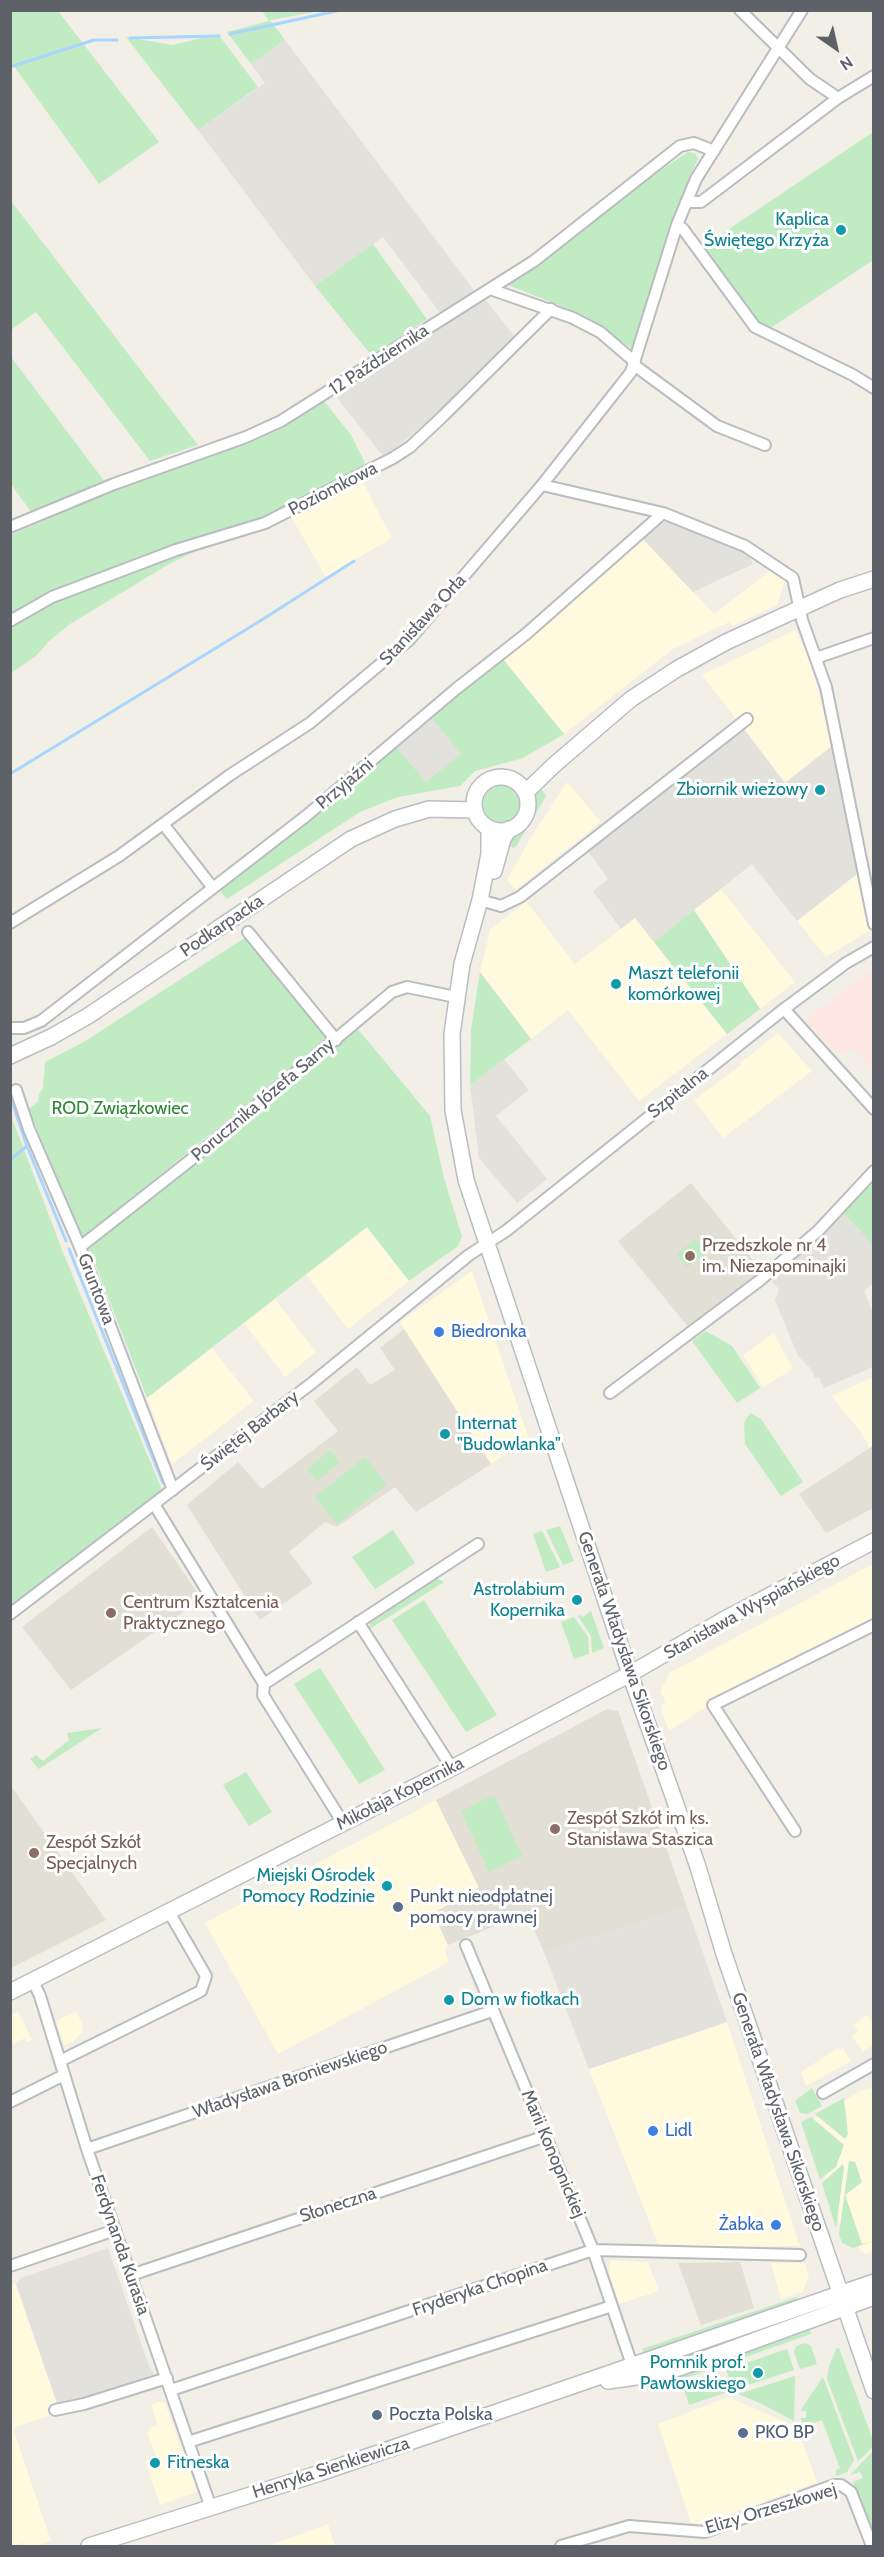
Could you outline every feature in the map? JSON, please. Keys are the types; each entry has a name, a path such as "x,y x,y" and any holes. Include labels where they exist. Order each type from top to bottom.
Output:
{"street":[{"path":"740,10 810,79 838,98"},
{"name":"Stanisława Orła","path":"10,923 119,856 230,775 310,723 411,638 542,485 635,363 686,202 714,150 802,10"},
{"path":"686,202 700,202 838,98 873,76"},
{"name":"12 Października","path":"10,527 114,484 269,427 328,393 534,261 680,146 694,143 714,150"},
{"path":"677,225 683,229 755,327 853,375 873,388"},
{"path":"490,289 551,309 600,332 635,363 717,426 765,445"},
{"name":"Poziomkowa","path":"10,621 52,597 176,550 265,523 393,458 410,447 441,418 551,309"},
{"path":"542,485 663,513 745,546 793,578 799,609 826,687 873,924"},
{"name":"Przyjaźni","path":"10,1028 24,1028 41,1021 306,816 456,689 526,634 663,513"},
{"path":"522,787 554,765 631,699 668,674 726,642 840,590 873,571"},
{"path":"840,590 873,579"},
{"path":"816,658 873,638"},
{"path":"480,900 501,906 520,897 747,719"},
{"path":"501,776 522,787 528,810 524,819 509,830 489,828 478,817 475,804 478,790 492,778 501,776"},
{"name":"Podkarpacka","path":"10,1056 51,1037 88,1016 351,839 395,819 440,808 455,801 475,804"},
{"path":"164,825 213,888"},
{"name":"Generała Władysława Sikorskiego","path":"489,828 489,854 456,997 451,1057 453,1110 466,1180 630,1674 698,1867 721,1943 873,2391"},
{"name":"Generała Władysława Sikorskiego","path":"480,900 488,886 503,839 509,830"},
{"path":"248,932 336,1040"},
{"name":"Szpitalna","path":"486,1244 506,1232 784,1010 846,963 873,947"},
{"name":"Porucznika Józefa Sarny","path":"80,1247 197,1155 400,988 406,987 456,997"},
{"path":"784,1010 873,1109"},
{"name":"Gruntowa","path":"16,1090 28,1129 80,1247 173,1490"},
{"path":"610,1393 759,1281 818,1231 873,1171"},
{"name":"Świętej Barbary","path":"10,1614 173,1490 486,1244"},
{"path":"154,1504 264,1684 263,1695 343,1823"},
{"name":"Stanisława Wyspiańskiego","path":"630,1674 723,1620 873,1541"},
{"path":"264,1684 478,1544"},
{"path":"358,1622 452,1768"},
{"path":"795,1831 713,1705 873,1624"},
{"name":"Mikołaja Kopernika","path":"10,1992 452,1768 630,1674"},
{"path":"60,2061 201,1991 206,1976 169,1912"},
{"name":"Marii Konopnickiej","path":"466,1945 593,2250 632,2365"},
{"name":"Ferdynanda Kurasia","path":"33,1980 87,2149 211,2508"},
{"name":"Władysława Broniewskiego","path":"87,2149 492,2011"},
{"path":"823,2093 873,2064"},
{"path":"10,2102 64,2075"},
{"name":"Słoneczna","path":"131,2275 546,2136"},
{"path":"10,2266 115,2230"},
{"name":"Fryderyka Chopina","path":"171,2390 593,2250 800,2255"},
{"name":"Henryka Sienkiewicza","path":"89,2547 573,2387 873,2282"},
{"name":"Henryka Sienkiewicza","path":"573,2387 657,2374 681,2367 873,2297"},
{"path":"188,2442 612,2306"},
{"path":"55,2410 84,2404 167,2378"},
{"name":"Elizy Orzeszkowej","path":"561,2547 630,2526 705,2532 834,2485 841,2485 851,2493 872,2547"}],"shaded area":[{"path":"285,40 476,293 441,314 383,237 315,286 198,130 265,83 251,64"},
{"path":"484,298 519,342 459,396 389,453 382,455 334,394"},
{"path":"361,479 392,538 326,577 290,515"},
{"path":"667,522 740,549 749,554 753,564 693,592 642,538 661,523"},
{"path":"642,538 714,614 771,570 783,576 785,581 777,605 732,626 729,622 673,649 564,734 502,658"},
{"path":"795,630 810,660 832,746 785,783 702,675"},
{"path":"431,717 462,754 426,783 395,746"},
{"path":"744,729 785,783 832,746 857,874 797,921 752,864 654,942 635,918 621,929 593,891 608,879 588,851"},
{"path":"567,782 601,822 516,890 507,880 531,837"},
{"path":"857,874 869,931 826,957 797,921"},
{"path":"721,889 795,982 760,1009 694,910"},
{"path":"526,901 575,964 635,918 727,1034 639,1101 568,1010 531,1039 480,972 490,930"},
{"path":"873,969 873,1070 853,1048 844,1055 838,1048 834,1051 806,1020"},
{"path":"778,1033 812,1071 723,1138 694,1100 741,1065 740,1063"},
{"path":"504,1059 529,1090 496,1116 547,1179 517,1203 479,1158 470,1085"},
{"name":"Przedszkole nr 4 im. Niezapominajki","path":"691,1183 762,1271 689,1328 618,1241"},
{"path":"843,1213 873,1245 873,1284 864,1291 873,1313 873,1367 824,1388 819,1377 815,1378 811,1369 798,1356 775,1300 779,1289 772,1282"},
{"path":"367,1227 409,1281 348,1329 306,1275"},
{"path":"472,1271 529,1439 491,1464 400,1322"},
{"path":"275,1299 316,1352 285,1377 244,1323"},
{"path":"404,1329 491,1464 416,1512 395,1487 337,1527 325,1522 289,1552 313,1583 260,1620 187,1505 238,1462 262,1489 338,1431 314,1401 357,1367 370,1385 395,1370 380,1348"},
{"path":"774,1333 793,1369 763,1387 743,1355"},
{"path":"212,1348 254,1401 172,1464 147,1398"},
{"path":"873,1377 873,1445 870,1448 860,1431 831,1396"},
{"path":"873,1446 873,1508 826,1533 799,1494"},
{"name":"Centrum Kształcenia Praktycznego","path":"152,1527 202,1599 71,1690 22,1627"},
{"path":"873,1564 873,1622 714,1702 669,1731 660,1706 666,1702 660,1692 669,1673"},
{"name":"Zespół Szkół im ks. Stanisława Staszica","path":"607,1709 618,1711 687,1907 544,1952 527,1913 448,1945 433,1913 479,1888 436,1800"},
{"name":"Zespół Szkół Specjalnych","path":"11,1786 106,1920 10,1968"},
{"path":"436,1800 479,1888 433,1913 448,1945 445,1951 449,1962 278,2054 205,1923"},
{"path":"687,1907 727,2022 589,2069 544,1952"},
{"path":"18,2011 32,2040 27,2042 25,2038 11,2045 11,2015"},
{"path":"76,2011 83,2025 82,2032 73,2042 64,2045 56,2021"},
{"path":"867,2015 873,2024 873,2045 863,2052 852,2036 858,2031 854,2024"},
{"path":"727,2022 800,2246 659,2247 589,2069"},
{"path":"838,2048 839,2050 843,2048 851,2061 806,2086 801,2072"},
{"path":"873,2088 873,2251 866,2254 860,2250 854,2237 842,2232 808,2123 862,2090"},
{"path":"108,2248 149,2366 154,2374 58,2406 16,2284 21,2278"},
{"path":"610,2260 648,2262 659,2291 619,2304 609,2272"},
{"path":"740,2262 754,2308 701,2325 678,2263"},
{"path":"771,2263 805,2263 809,2277 802,2292 781,2299"},
{"path":"16,2284 60,2412 13,2428 51,2541 35,2546 26,2546 23,2543 11,2546 10,2285"},
{"path":"728,2397 797,2427 817,2482 704,2524 691,2523 658,2424"},
{"path":"162,2401 165,2403 197,2492 160,2505 145,2461 156,2457 147,2432 150,2431 149,2428 158,2425 151,2405"},
{"path":"328,2524 335,2546 267,2546"}],"green space":[{"path":"10,11 58,11 159,142 99,184 11,62"},
{"path":"262,11 320,11 270,20 285,40 251,64 227,32 269,21"},
{"path":"218,34 258,87 198,130 126,37 173,45"},
{"path":"873,132 873,260 772,327 760,323 704,246"},
{"path":"688,152 695,153 698,159 687,182 689,184 634,350 586,316 508,285 659,168 661,170"},
{"path":"11,201 198,445 150,461 36,312 11,330"},
{"path":"373,244 427,319 372,356 315,286"},
{"path":"11,357 105,482 31,512 11,484"},
{"path":"324,401 351,435 367,467 258,529 196,551 169,564 70,624 48,642 36,656 11,673 11,535 98,497 254,441 277,431"},
{"path":"502,658 564,734 523,758 475,771 460,786 398,797 360,812 227,899 219,890 395,746 426,782 461,754 431,717"},
{"path":"502,785 515,791 521,804 515,817 502,823 489,817 483,804 489,791"},
{"path":"540,787 546,796 517,845 514,848 505,845 514,833 527,824 531,817 535,794"},
{"path":"694,910 760,1009 727,1034 654,942"},
{"name":"ROD Związkowiec","path":"246,937 329,1037 83,1238 75,1224 29,1109 38,1102 43,1088 45,1062 82,1043"},
{"path":"480,972 531,1039 470,1085 471,1030"},
{"path":"357,1028 430,1116 444,1178 462,1237 458,1246 409,1281 367,1227 147,1398 89,1248 268,1104"},
{"name":"ROD Związkowiec","path":"10,1113 64,1255 162,1490 11,1607"},
{"path":"873,1180 873,1245 843,1213"},
{"path":"696,1239 707,1252 687,1267 677,1254"},
{"path":"706,1331 732,1346 760,1388 737,1403 692,1341"},
{"path":"750,1413 761,1419 803,1482 781,1496 745,1444 744,1423"},
{"path":"330,1450 340,1462 317,1481 307,1469"},
{"path":"365,1457 387,1484 337,1524 315,1497"},
{"path":"560,1526 574,1561 563,1565 546,1530"},
{"path":"393,1530 415,1563 375,1589 352,1557"},
{"path":"542,1531 560,1567 546,1572 533,1534"},
{"path":"438,1579 444,1582 368,1630 372,1618 431,1580"},
{"path":"424,1600 497,1715 466,1732 392,1620"},
{"path":"591,1611 604,1648 592,1653 591,1636 578,1616 583,1617"},
{"path":"574,1617 588,1637 589,1654 574,1659 561,1622"},
{"path":"320,1668 385,1770 359,1784 294,1684"},
{"path":"102,1728 39,1769 30,1759 36,1755 43,1761 69,1740 67,1733"},
{"path":"246,1772 272,1812 249,1826 223,1785"},
{"path":"494,1795 522,1856 489,1872 461,1811"},
{"path":"812,2088 822,2106 807,2114 800,2113 795,2101"},
{"path":"844,2098 848,2134 845,2139 815,2114"},
{"path":"811,2117 844,2145 836,2167 820,2179 801,2122"},
{"path":"849,2161 855,2162 862,2182 845,2195 862,2244 873,2241 853,2248 842,2243 839,2234"},
{"path":"843,2164 844,2168 836,2228 822,2183"},
{"path":"797,2297 798,2300 644,2354 642,2349"},
{"path":"810,2330 811,2334 666,2385 638,2381 672,2378"},
{"path":"805,2343 811,2346 817,2364 800,2369 794,2352 796,2346"},
{"path":"839,2348 873,2440 873,2447 858,2461 827,2379 829,2366 836,2349"},
{"path":"787,2349 794,2370 733,2390 726,2370"},
{"path":"719,2373 725,2393 689,2405 683,2386"},
{"path":"795,2376 794,2421 738,2394"},
{"path":"823,2377 854,2460 847,2472 836,2476 836,2470 840,2468 822,2420 802,2427 801,2418 806,2418 806,2411 801,2411 802,2408"},
{"path":"873,2451 873,2539 853,2482 863,2478 860,2472 850,2475"}],"waterway":[{"path":"230,34 341,10"},
{"path":"130,38 219,36"},
{"path":"10,67 94,40 117,40"},
{"path":"10,774 354,561"},
{"path":"10,1096 27,1146 66,1241"},
{"path":"10,1160 27,1146"},
{"path":"69,1249 163,1483"}],"place":[{"name":"Kaplica Świętego Krzyża","path":"841,230"},
{"name":"Zbiornik wieżowy","path":"820,790"},
{"name":"Maszt telefonii komórkowej","path":"616,984"},
{"name":"Przedszkole nr 4 im. Niezapominajki","path":"690,1256"},
{"name":"Biedronka","path":"439,1332"},
{"name":"Internat \"Budowlanka\"","path":"445,1434"},
{"name":"Astrolabium Kopernika","path":"577,1600"},
{"name":"Centrum Kształcenia Praktycznego","path":"111,1613"},
{"name":"Zespół Szkół im ks. Stanisława Staszica","path":"555,1829"},
{"name":"Zespół Szkół Specjalnych","path":"34,1853"},
{"name":"Miejski Ośrodek Pomocy Rodzinie","path":"387,1886"},
{"name":"Punkt nieodpłatnej pomocy prawnej","path":"398,1907"},
{"name":"Dom w fiołkach","path":"449,2000"},
{"name":"Lidl","path":"653,2131"},
{"name":"Żabka","path":"776,2225"},
{"name":"Pomnik prof. Pawłowskiego","path":"758,2373"},
{"name":"Poczta Polska","path":"377,2415"},
{"name":"PKO BP","path":"743,2433"},
{"name":"Fitneska","path":"155,2463"}]}
